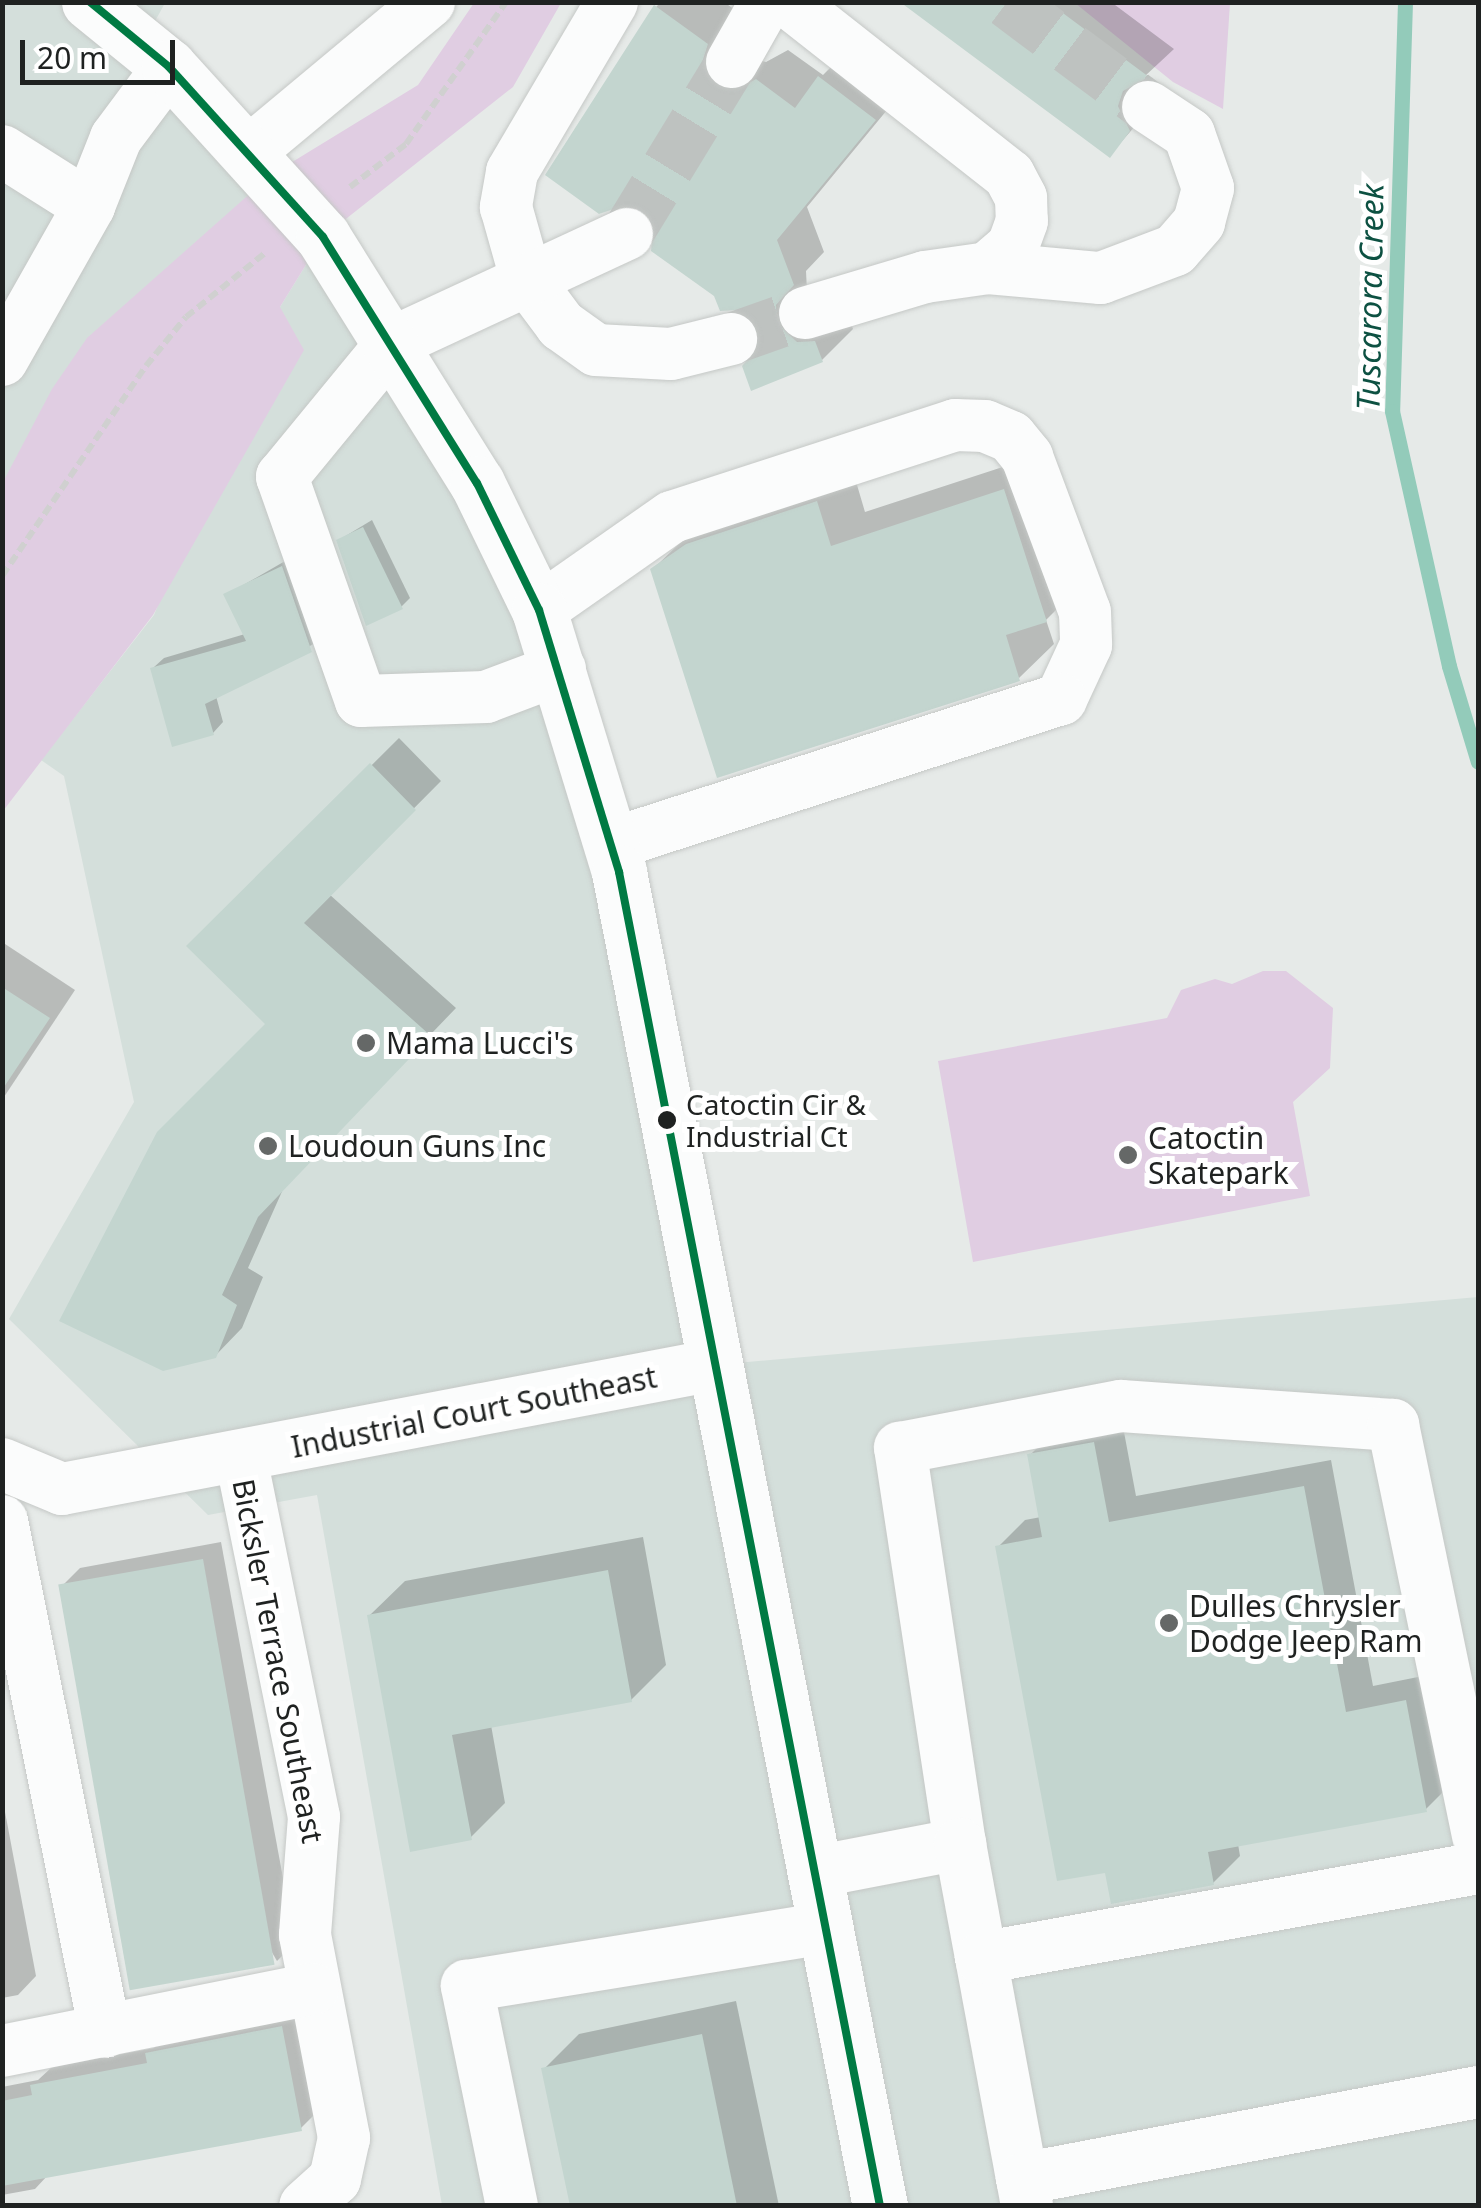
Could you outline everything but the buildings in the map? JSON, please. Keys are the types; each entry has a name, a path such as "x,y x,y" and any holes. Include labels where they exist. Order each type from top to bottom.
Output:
{"main road":[{"path":"89,2 169,68 309,218 392,343 476,483 540,610 612,844 880,2206"}],"street":[{"path":"612,2 512,172 506,207 526,278 562,325 596,350 671,354 730,338"},
{"path":"732,62 766,2"},
{"path":"789,2 1009,176 1022,198 1022,221 1013,246 988,268"},
{"path":"250,151 426,4"},
{"path":"2,360 89,206 116,138 169,68"},
{"path":"805,313 925,276 988,268 1101,278 1175,250 1199,222 1208,188 1189,134 1148,106"},
{"path":"2,151 89,206"},
{"path":"560,669 486,698 361,701 282,477 392,343 627,234"},
{"path":"540,610 672,517 955,425 985,426 1011,437 1027,457 1085,612 1086,645 1060,699 612,844"},
{"name":"Industrial Court Southeast","path":"2,1464 62,1488 240,1458 714,1365"},
{"path":"1478,1836 1392,1425 1121,1406 900,1448 960,1844 1024,2192 1478,2092"},
{"name":"Bicksler Terrace Southeast","path":"240,1458 316,1834 305,1935 344,2138 335,2178 305,2206"},
{"path":"2,1521 105,2032"},
{"path":"814,1872 960,1844"},
{"path":"981,1958 1478,1868"},
{"path":"512,2206 466,1986 825,1928"},
{"path":"2,2051 314,1989"}],"path":[{"path":"2,576 186,317 406,144 506,2"}],"shaded area":[{"path":"3,3 165,3 142,45 271,175 3,483"},
{"path":"474,3 561,3 513,87 323,237 280,307 304,350 153,615 3,811 3,482 52,389 87,338 271,175 418,85"},
{"path":"1075,3 1230,3 1223,109 1173,82"},
{"path":"323,237 539,610 714,1365 1478,1297 1478,2205 442,2205 317,1495 208,1515 9,1319 134,1102 64,776 41,760 154,615 280,307"},
{"name":"Catoctin Skatepark","path":"1263,971 1286,971 1333,1008 1330,1068 1293,1102 1310,1196 973,1262 938,1061 1167,1018 1181,990 1215,979 1232,984"}],"waterway":[{"name":"Tuscarora Creek","path":"1405,2 1392,411 1449,666 1478,762"}],"tunnel":[{"path":"1007,2 1148,107"},
{"path":"627,234 732,62"},
{"path":"731,339 805,313"}],"transit line":[{"path":"90,2 169,67 323,237 477,483 539,610 619,872 880,2206"}],"place":[{"name":"Mama Lucci's","path":"366,1043"},
{"name":"Catoctin Cir & Industrial Ct","path":"667,1120"},
{"name":"Loudoun Guns Inc","path":"268,1146"},
{"name":"Catoctin Skatepark","path":"1128,1155"},
{"name":"Dulles Chrysler Dodge Jeep Ram","path":"1169,1623"}]}
